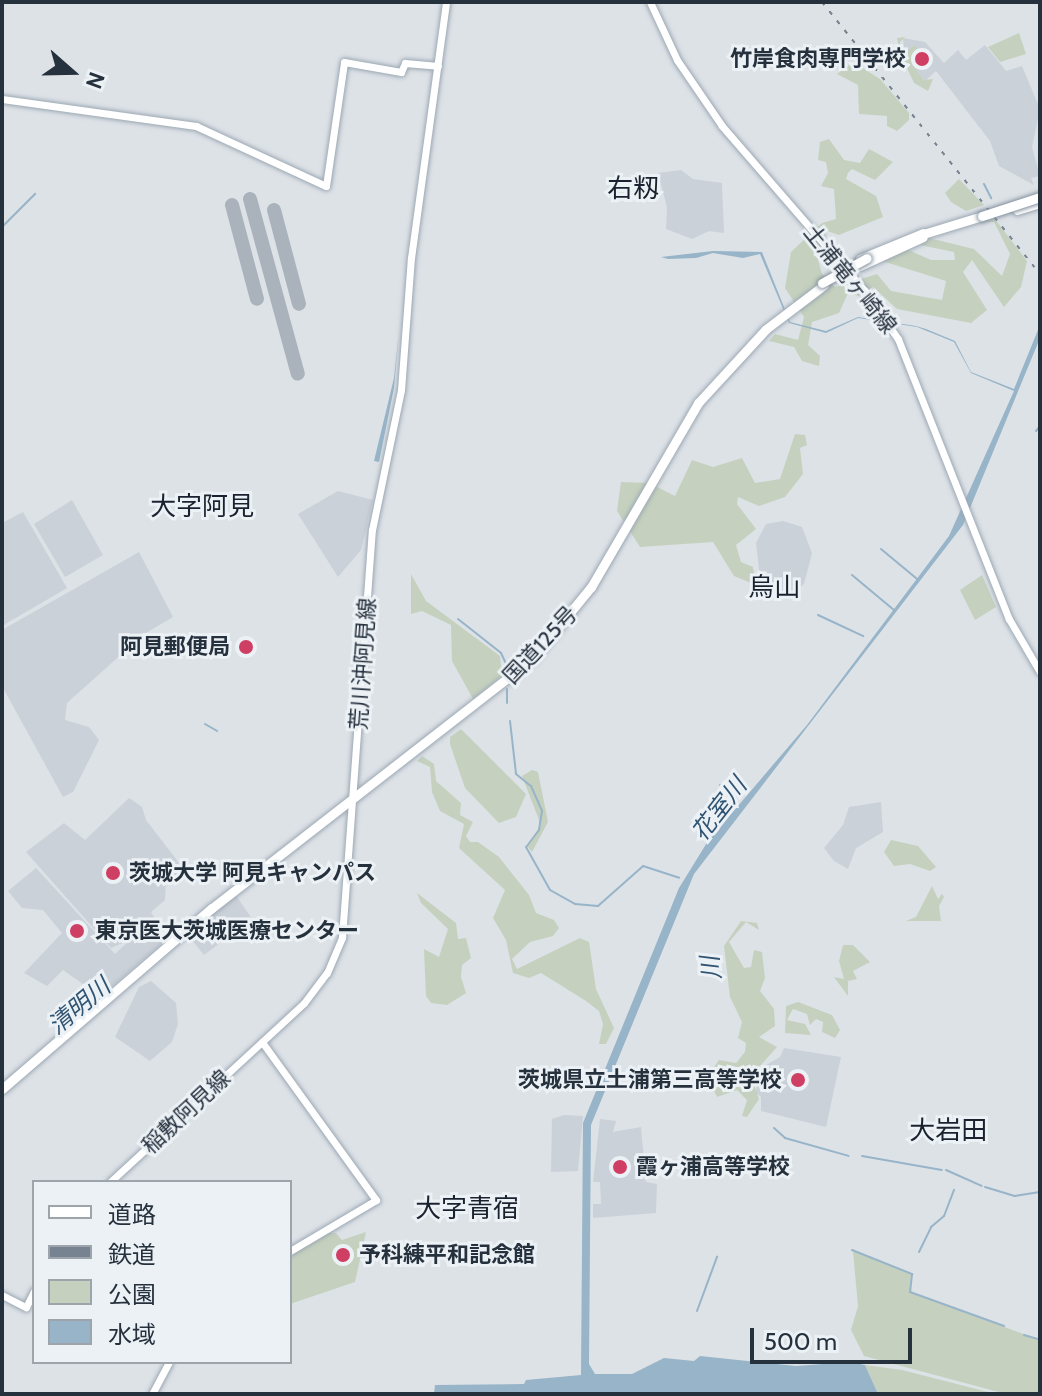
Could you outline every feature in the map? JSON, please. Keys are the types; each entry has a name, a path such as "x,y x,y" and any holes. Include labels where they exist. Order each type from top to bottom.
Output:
{"highway":[{"path":"1025,199 1040,199"},
{"path":"1017,210 1040,199"},
{"name":"国道125号","path":"2,1086 212,908 495,692 550,640 599,575 687,417 730,364 775,319 823,284 867,259 924,234 1040,199"},
{"path":"775,319 848,269 924,234"}],"main road":[{"path":"2,99 193,125 326,186 344,62 401,72 405,63 438,66 446,2"},
{"name":"土浦竜ヶ崎線","path":"652,2 679,58 712,109 848,269 898,339 1019,634 1040,669"},
{"name":"荒川沖阿見線","path":"262,1042 310,997 337,951 345,919 372,530 401,390 411,258 438,66"},
{"path":"262,1042 376,1200 292,1250"},
{"name":"稲敷阿見線","path":"112,1180 262,1042"},
{"path":"2,1295 26,1307 32,1295"},
{"path":"152,1394 168,1364"}],"shaded area":[{"path":"903,38 925,42 944,63 958,50 966,60 985,45 1006,71 1022,66 1040,109 1032,147 1040,176 1031,178 1034,185 999,166 990,141 936,71 925,81 905,59"},
{"path":"681,170 693,179 722,183 724,233 709,231 692,239 666,229 667,207 658,173"},
{"path":"338,491 373,500 361,550 338,577 298,514"},
{"path":"72,500 103,555 65,577 34,524"},
{"path":"23,512 67,588 2,626 2,523"},
{"path":"783,521 802,527 812,553 804,584 789,596 761,587 756,543 766,524"},
{"path":"139,552 173,617 144,634 67,703 65,720 89,727 99,740 73,792 63,797 2,686 2,630"},
{"name":"茨城大学 阿見キャンパス","path":"129,798 142,807 146,820 183,868 183,879 166,879 165,900 151,912 167,939 100,996 63,970 47,986 24,973 62,933 43,910 22,908 8,891 36,868 115,954 130,940 111,948 26,852 64,823 85,840"},
{"path":"881,802 883,832 856,848 848,869 834,861 824,848 843,825 849,807"},
{"path":"235,894 252,919 204,955 187,934"},
{"path":"151,981 176,1003 178,1024 172,1042 150,1061 115,1037 139,987"},
{"name":"茨城県立土浦第三高等学校","path":"784,1048 841,1057 826,1127 761,1111 761,1097 755,1092 763,1067 780,1057"},
{"path":"564,1115 583,1116 578,1171 551,1172 552,1119"},
{"name":"霞ヶ浦高等学校","path":"600,1119 616,1121 613,1132 641,1127 646,1182 657,1184 656,1213 593,1218 593,1204 601,1204 600,1182 593,1182"}],"green space":[{"path":"1019,33 1026,54 1000,62 988,47"},
{"path":"905,37 900,42 903,54 915,45 928,62 917,71 904,56 924,80 933,79 928,91 914,83 900,53 897,38"},
{"path":"853,62 880,79 909,113 909,120 897,131 887,126 887,116 859,114 858,85 837,74"},
{"path":"829,139 844,160 860,163 869,149 893,162 875,180 852,169 848,173 846,179 876,196 883,217 839,235 827,231 817,256 822,274 835,287 877,274 891,291 942,300 946,281 879,260 904,248 931,260 955,260 954,252 920,245 929,238 974,249 1002,276 1010,254 994,222 984,222 995,219 1027,261 1021,287 1004,307 972,260 963,272 987,310 971,323 897,309 873,287 859,296 848,293 839,313 812,322 808,345 820,356 819,366 802,361 794,347 769,341 775,334 798,340 804,317 785,288 791,252 822,223 836,219 834,189 821,186 828,173 826,162 818,160 820,142"},
{"path":"959,179 984,205 966,211 951,202 945,193"},
{"path":"795,434 805,435 807,445 800,448 803,474 785,497 759,506 738,497 737,504 756,529 736,545 741,562 753,567 756,585 734,576 713,542 640,547 617,511 621,482 649,483 675,496 692,460 713,467 742,458 755,483 780,479"},
{"path":"411,574 426,601 500,656 502,676 473,699 452,661 451,625 422,611 411,614"},
{"path":"982,575 996,607 975,620 960,590"},
{"path":"461,729 526,794 516,817 499,823 465,788 450,744 450,737"},
{"path":"422,756 434,764 436,781 461,803 460,815 473,822 466,836 470,842 478,842 499,857 529,895 536,913 554,920 559,928 553,936 530,942 512,959 517,969 580,938 589,942 596,989 614,1028 606,1044 599,1044 603,1024 599,1011 586,1001 541,973 529,978 513,973 506,940 493,918 505,890 459,848 464,824 440,811 432,792 430,767 417,761"},
{"path":"532,770 538,772 548,822 532,852 527,846 541,825 522,776"},
{"path":"891,840 918,846 936,867 930,871 910,864 894,866 884,852"},
{"path":"932,886 938,899 942,894 944,897 939,906 941,921 906,921 916,917"},
{"path":"417,893 456,923 458,939 466,938 471,958 462,965 461,977 466,993 447,1005 431,1003 426,996 424,949 439,957 448,929 421,903"},
{"path":"741,921 757,923 759,930 746,922 729,942 744,968 751,967 754,950 762,952 765,978 760,991 774,1009 775,1026 759,1037 777,1047 751,1076 759,1099 747,1117 742,1116 747,1100 737,1090 717,1097 707,1077 719,1060 736,1063 745,1052 746,1043 738,1038 742,1022 730,997 724,946"},
{"path":"843,945 853,945 870,962 853,971 857,979 848,981 848,996 834,977 844,979 839,961"},
{"path":"798,1002 832,1015 840,1030 835,1038 822,1032 823,1022 816,1019 810,1025 807,1014 793,1009 787,1020 805,1024 811,1035 785,1033 786,1006"},
{"path":"366,1232 355,1282 292,1303 292,1253 328,1233 336,1233 342,1240"},
{"path":"853,1251 911,1274 910,1292 1040,1340 1040,1394 1006,1394 864,1356 851,1330 858,1306"},
{"path":"865,1365 902,1370 996,1394 878,1394"}],"water":[{"path":"713,251 762,252 790,322 826,331 858,317 916,326 955,341 971,372 1014,389 1040,325 1040,338 963,525 694,874 591,1125 589,1364 595,1374 632,1374 664,1358 694,1361 700,1356 796,1366 851,1362 865,1365 878,1394 434,1394 435,1385 524,1384 526,1380 581,1375 583,1123 679,888 708,841 807,725 949,536 1014,391 971,373 954,342 917,327 858,318 826,333 789,323 760,254 743,258 713,253 696,258 661,257"},
{"path":"399,332 394,388 379,462 374,461 394,378"}],"waterway":[{"path":"984,184 991,198"},
{"path":"2,227 35,194"},
{"name":"川","path":"1036,431 1040,426"},
{"path":"881,549 917,579"},
{"path":"852,575 894,610"},
{"path":"818,615 863,636"},
{"path":"458,619 501,653 508,668"},
{"path":"507,689 507,703"},
{"path":"510,721 516,774 531,786 542,811 539,830 526,847 550,890 575,904 598,906 643,866 679,878"},
{"path":"205,724 217,731"},
{"name":"花室川","path":"720,785 736,798"},
{"path":"774,1128 785,1138 849,1156"},
{"path":"862,1156 942,1170"},
{"path":"946,1170 982,1186"},
{"path":"985,1187 1015,1196 1040,1192"},
{"path":"919,1252 931,1227 944,1216 954,1190"},
{"path":"852,1250 912,1274 910,1292 1004,1326"},
{"path":"697,1311 717,1257"},
{"path":"1024,1335 1038,1339"}],"runway":[{"path":"250,199 298,374"},
{"path":"232,205 257,299"},
{"path":"274,210 299,304"}],"railway":[{"path":"822,2 1040,274"}],"place":[{"name":"竹岸食肉専門学校","path":"922,59"},
{"name":"阿見郵便局","path":"246,647"},
{"name":"茨城大学 阿見キャンパス","path":"113,873"},
{"name":"東京医大茨城医療センター","path":"77,931"},
{"name":"茨城県立土浦第三高等学校","path":"798,1080"},
{"name":"霞ヶ浦高等学校","path":"620,1167"},
{"name":"予科練平和記念館","path":"343,1255"}],"district":[{"name":"右籾","path":"633,189"},
{"name":"大字阿見","path":"202,507"},
{"name":"烏山","path":"774,588"},
{"name":"大岩田","path":"948,1131"},
{"name":"大字青宿","path":"467,1209"}],"water label":[{"name":"清明川","path":"79,1006"}]}
